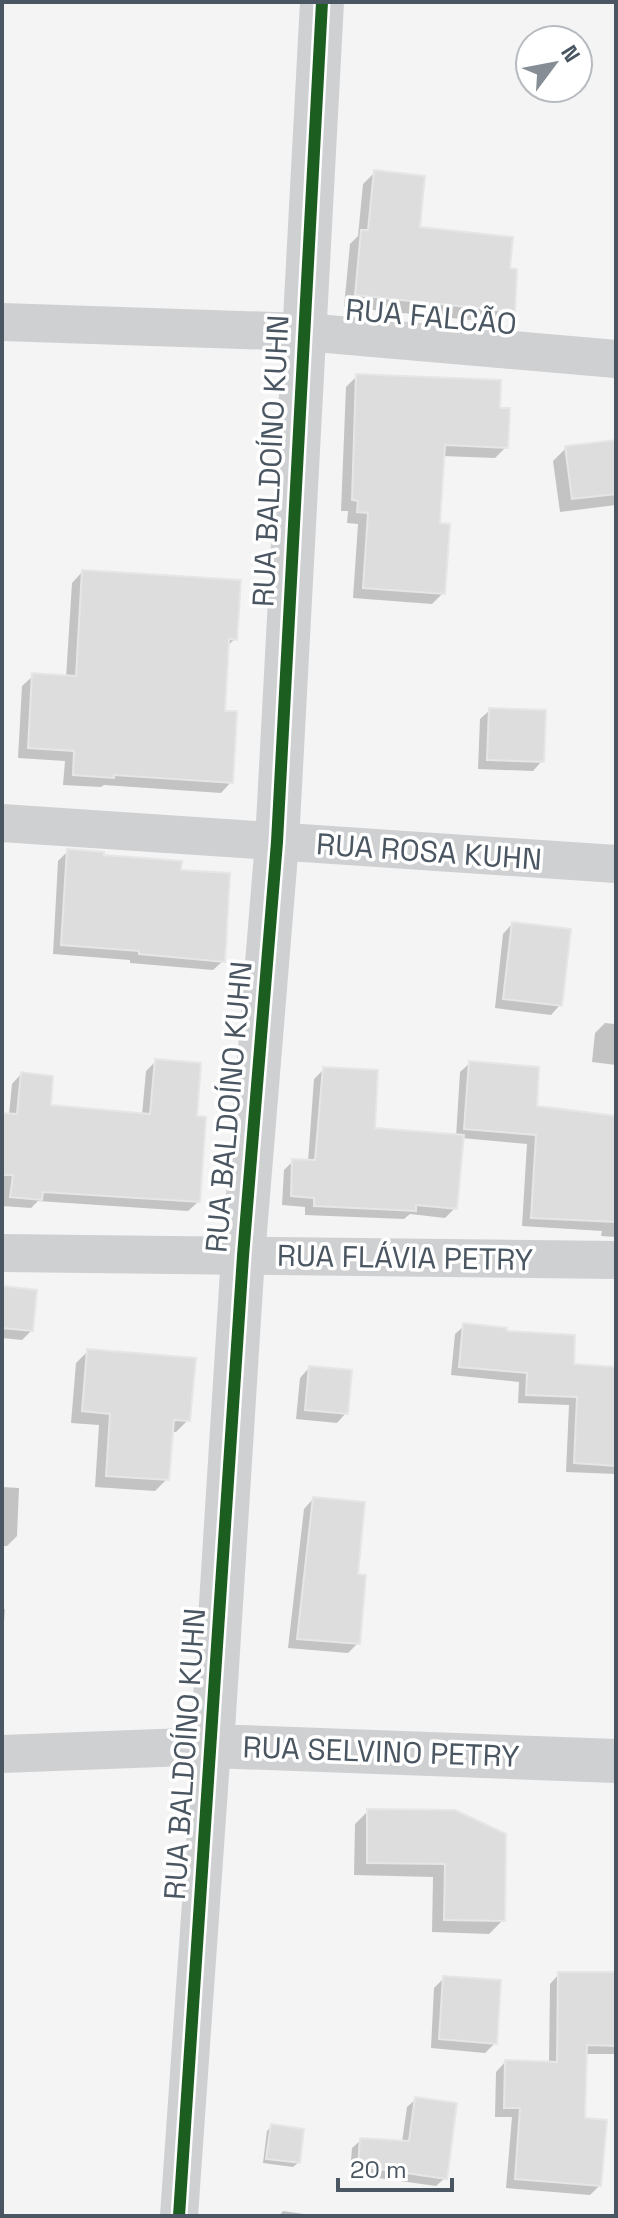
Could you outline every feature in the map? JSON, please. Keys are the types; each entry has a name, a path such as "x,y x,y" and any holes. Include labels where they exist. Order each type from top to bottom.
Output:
{"street":[{"name":"RUA BALDOÍNO KUHN","path":"179,2216 243,1256 277,842 322,2"},
{"name":"RUA FALCÃO","path":"2,322 304,332 616,359"},
{"name":"RUA ROSA KUHN","path":"2,823 616,864"},
{"name":"RUA FLÁVIA PETRY","path":"2,1253 616,1260"},
{"name":"RUA SELVINO PETRY","path":"2,1754 212,1746 616,1761"}],"building":[{"path":"374,170 425,176 420,227 513,237 510,268 517,269 515,312 355,295 361,230 368,230"},
{"path":"356,374 501,380 500,408 510,408 508,448 445,445 440,523 450,524 445,594 363,588 368,513 357,512 358,501 352,500"},
{"path":"616,440 616,494 572,499 565,446"},
{"path":"82,570 241,580 237,640 229,639 225,711 237,711 233,783 73,775 74,751 28,748 32,673 76,676"},
{"path":"489,708 546,710 544,762 487,760"},
{"path":"67,849 182,861 181,870 230,873 225,962 61,945"},
{"path":"512,922 571,929 562,1006 503,999"},
{"path":"155,1059 201,1063 197,1116 206,1117 200,1202 43,1192 42,1200 10,1197 13,1175 2,1175 2,1113 17,1114 21,1072 53,1076 51,1105 150,1114"},
{"path":"469,1061 539,1067 537,1106 616,1116 616,1222 531,1218 536,1135 464,1129"},
{"path":"323,1067 378,1070 375,1128 464,1135 457,1209 416,1205 416,1211 314,1206 314,1198 291,1196 292,1159 315,1160"},
{"path":"2,1286 37,1290 33,1331 2,1328"},
{"path":"463,1323 507,1328 507,1331 575,1335 574,1364 616,1367 616,1466 574,1463 577,1397 526,1395 527,1373 459,1367"},
{"path":"87,1349 196,1358 190,1421 174,1420 169,1480 106,1476 110,1414 82,1411"},
{"path":"309,1366 352,1370 348,1414 305,1410"},
{"path":"313,1497 365,1502 358,1574 366,1575 360,1644 297,1639"},
{"path":"367,1809 455,1810 506,1834 505,1921 444,1920 445,1864 367,1863"},
{"path":"558,1972 616,1972 616,2046 587,2045 585,2118 607,2120 601,2186 515,2179 520,2108 504,2108 505,2060 557,2062"},
{"path":"443,1976 501,1980 497,2044 439,2039"},
{"path":"415,2097 457,2103 447,2179 358,2166 360,2138 409,2141"},
{"path":"271,2124 304,2129 300,2163 266,2159"}],"cycle path":[{"path":"179,2216 243,1256 277,842 322,2"}]}
